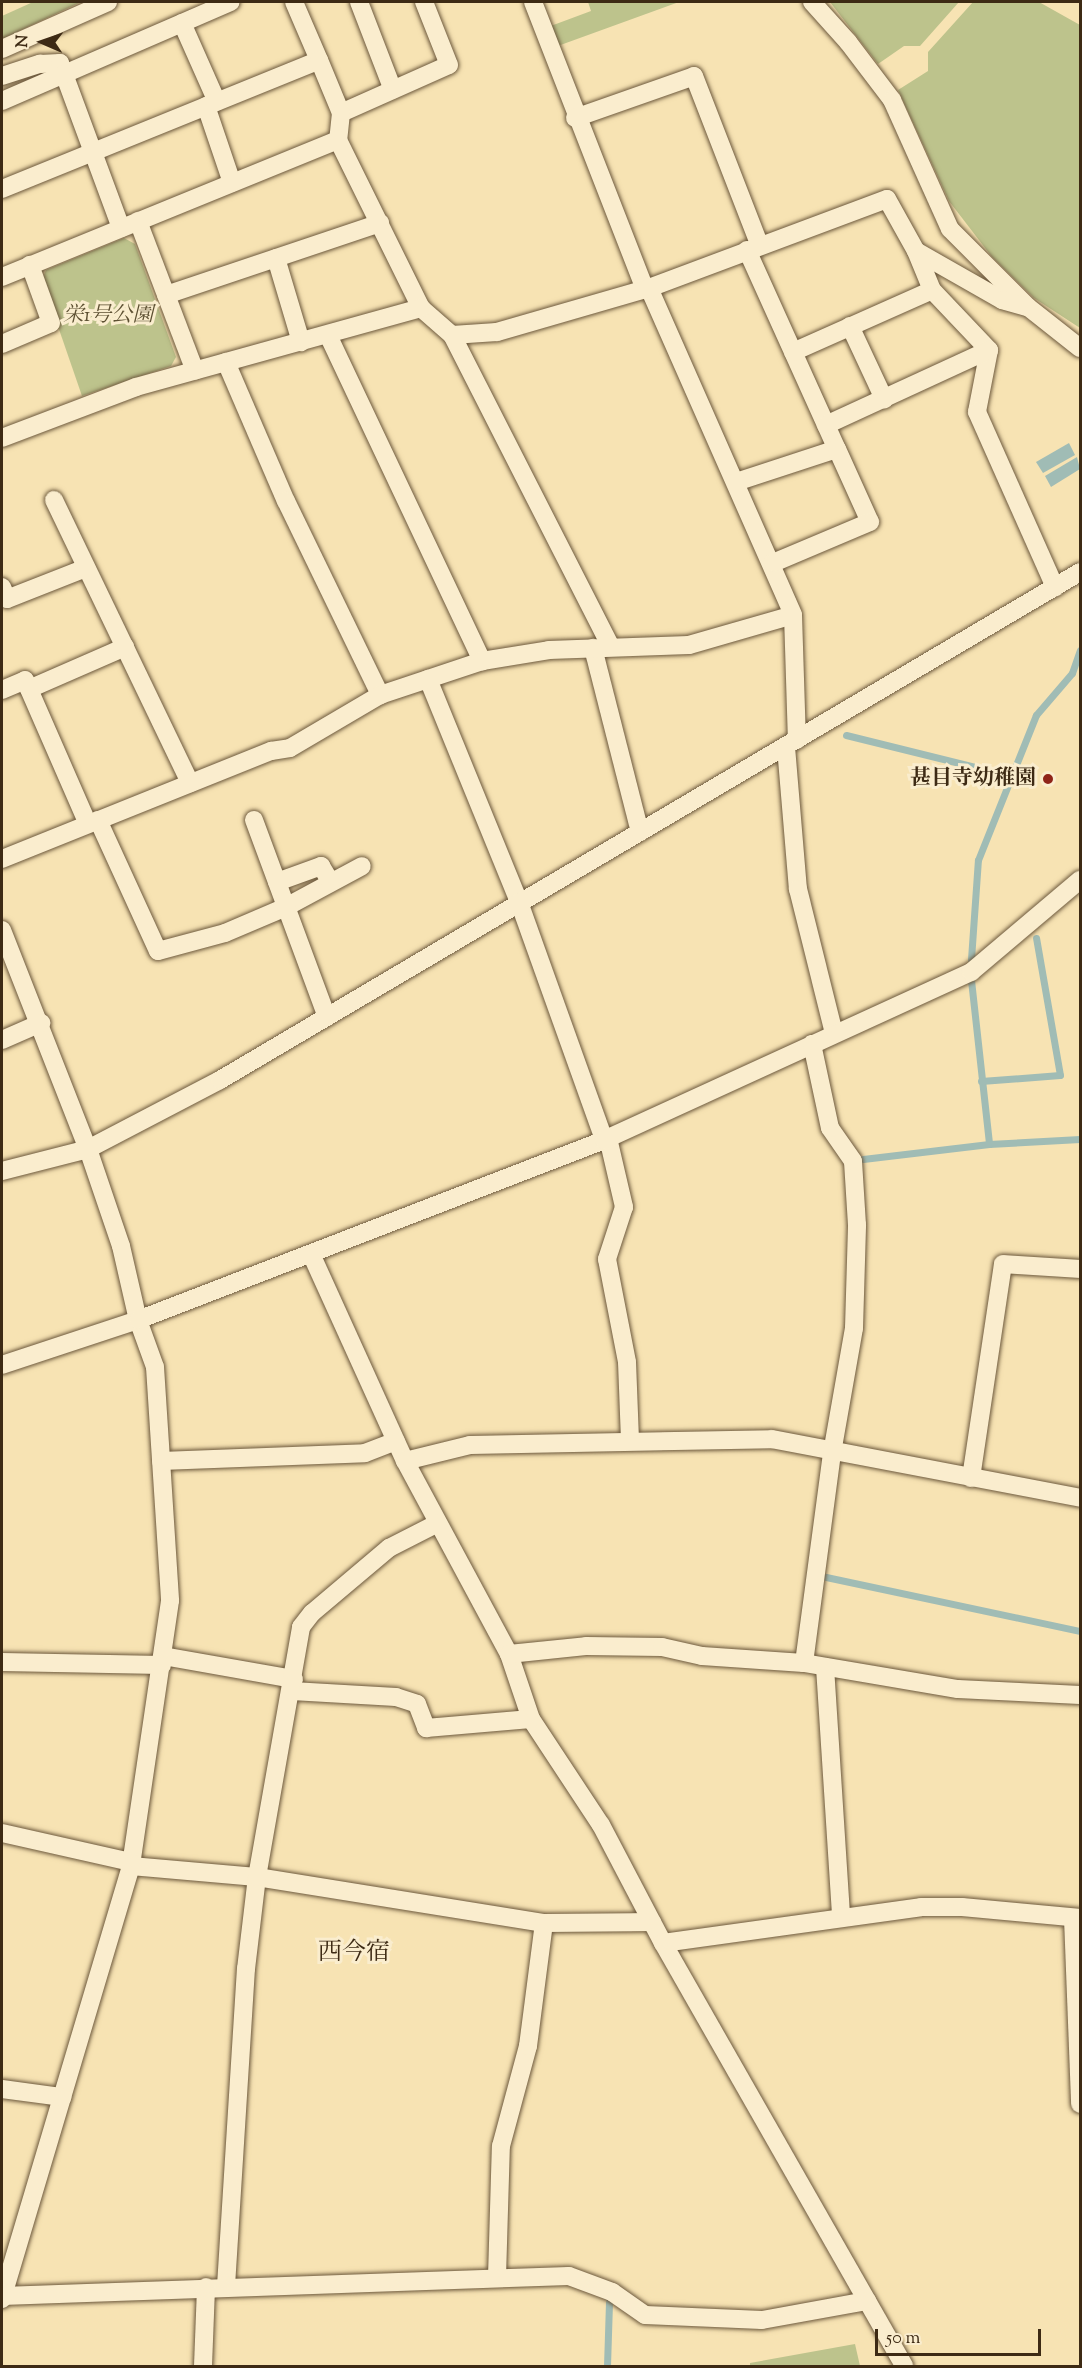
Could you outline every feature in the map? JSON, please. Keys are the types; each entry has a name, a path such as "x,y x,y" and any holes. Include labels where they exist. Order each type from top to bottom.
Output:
{"street":[{"path":"2,49 108,2"},
{"path":"2,101 66,76 231,2"},
{"path":"294,2 341,113 338,140 422,308 452,335 602,648 640,832"},
{"path":"359,2 393,90"},
{"path":"341,113 449,65 424,2"},
{"path":"533,2 575,118 647,289 773,563 793,615 791,744 798,889 834,1033"},
{"path":"812,2 848,42 892,100 950,229 1028,307 1080,348"},
{"path":"182,23 211,104 232,183"},
{"path":"2,189 319,60"},
{"path":"2,76 40,64 60,63 121,228"},
{"path":"575,118 694,76 753,248 793,352 870,522 773,563"},
{"path":"2,277 338,140"},
{"path":"452,335 497,332 647,289 887,199 916,251 932,290 989,350"},
{"path":"138,221 195,371"},
{"path":"166,295 380,223"},
{"path":"916,251 1002,300 1028,307"},
{"path":"276,258 300,342"},
{"path":"2,344 51,322 30,265"},
{"path":"793,352 932,290"},
{"path":"2,438 136,387 422,308"},
{"path":"850,326 884,399"},
{"path":"328,335 482,661"},
{"path":"826,425 989,350"},
{"path":"989,350 977,412 1054,587"},
{"path":"226,362 286,501 381,695"},
{"path":"736,482 837,449"},
{"path":"54,500 190,783"},
{"path":"2,586 7,599 86,568"},
{"path":"2,1171 88,1149 219,1080 1080,572"},
{"path":"2,859 271,750 290,747 381,695 482,661 602,648 689,645 793,615"},
{"path":"29,688 125,646"},
{"path":"429,679 519,902 606,1139 624,1207 607,1259 627,1362 630,1441"},
{"path":"2,690 26,680 93,822 158,951 225,933 286,907 330,881 362,866"},
{"path":"254,820 327,1017"},
{"path":"277,882 321,866 330,881"},
{"path":"2,1365 138,1320 312,1256 606,1139 971,972 1080,880"},
{"path":"2,930 41,1023 88,1149 121,1246 138,1320 155,1367 170,1601 131,1864 2,2297 226,2286 569,2276 589,2281 645,2315 762,2320 867,2301"},
{"path":"2,1040 41,1023"},
{"path":"804,1663 832,1453 854,1328 856,1225 853,1161 830,1128 812,1044"},
{"path":"312,1256 405,1461 509,1654 531,1719 601,1825 663,1942 904,2367"},
{"path":"971,1478 1004,1264 1080,1269"},
{"path":"405,1461 470,1445 772,1439 832,1453 1080,1498"},
{"path":"161,1461 365,1453 396,1441"},
{"path":"226,2286 246,1969 257,1877 293,1685 301,1627 312,1612 388,1548 438,1523"},
{"path":"509,1654 586,1646 662,1647 702,1656 804,1663 958,1689 1080,1695"},
{"path":"2,1662 162,1661 293,1685 396,1697 417,1704 426,1728 531,1719"},
{"path":"825,1667 841,1916"},
{"path":"2,1833 131,1864 257,1877 544,1923 652,1922"},
{"path":"663,1942 841,1916 962,1907 1077,1918 1080,2104"},
{"path":"496,2277 501,2146 528,2046 544,1923"},
{"path":"2,2089 62,2097"},
{"path":"203,2367 206,2287"}],"green space":[{"path":"33,2 81,2 2,39 2,16"},
{"path":"588,2 679,2 555,47 548,27 591,11"},
{"path":"830,2 959,2 920,46 904,46 878,64"},
{"path":"973,2 1039,2 1080,25 1080,328 1034,298 992,257 949,201 898,90 928,71 928,52"},
{"name":"栄1号公園","path":"124,238 135,244 176,357 171,366 82,396 42,280 46,270"},
{"path":"855,2344 860,2366 750,2366 750,2363"}],"water":[{"path":"1069,443 1075,455 1043,473 1036,462"},
{"path":"1077,457 1080,469 1051,487 1045,476"}],"waterway":[{"path":"971,959 978,860 1036,715 1072,673 1080,650"},
{"path":"846,735 1012,776"},
{"path":"981,1081 1060,1075 1036,938"},
{"path":"971,980 989,1144 1080,1139"},
{"path":"863,1159 989,1144"},
{"path":"826,1577 1080,1631"},
{"path":"607,2366 609,2302"}],"place":[{"name":"甚目寺幼稚園","path":"1048,779"}],"district":[{"name":"西今宿","path":"354,1954"}]}
